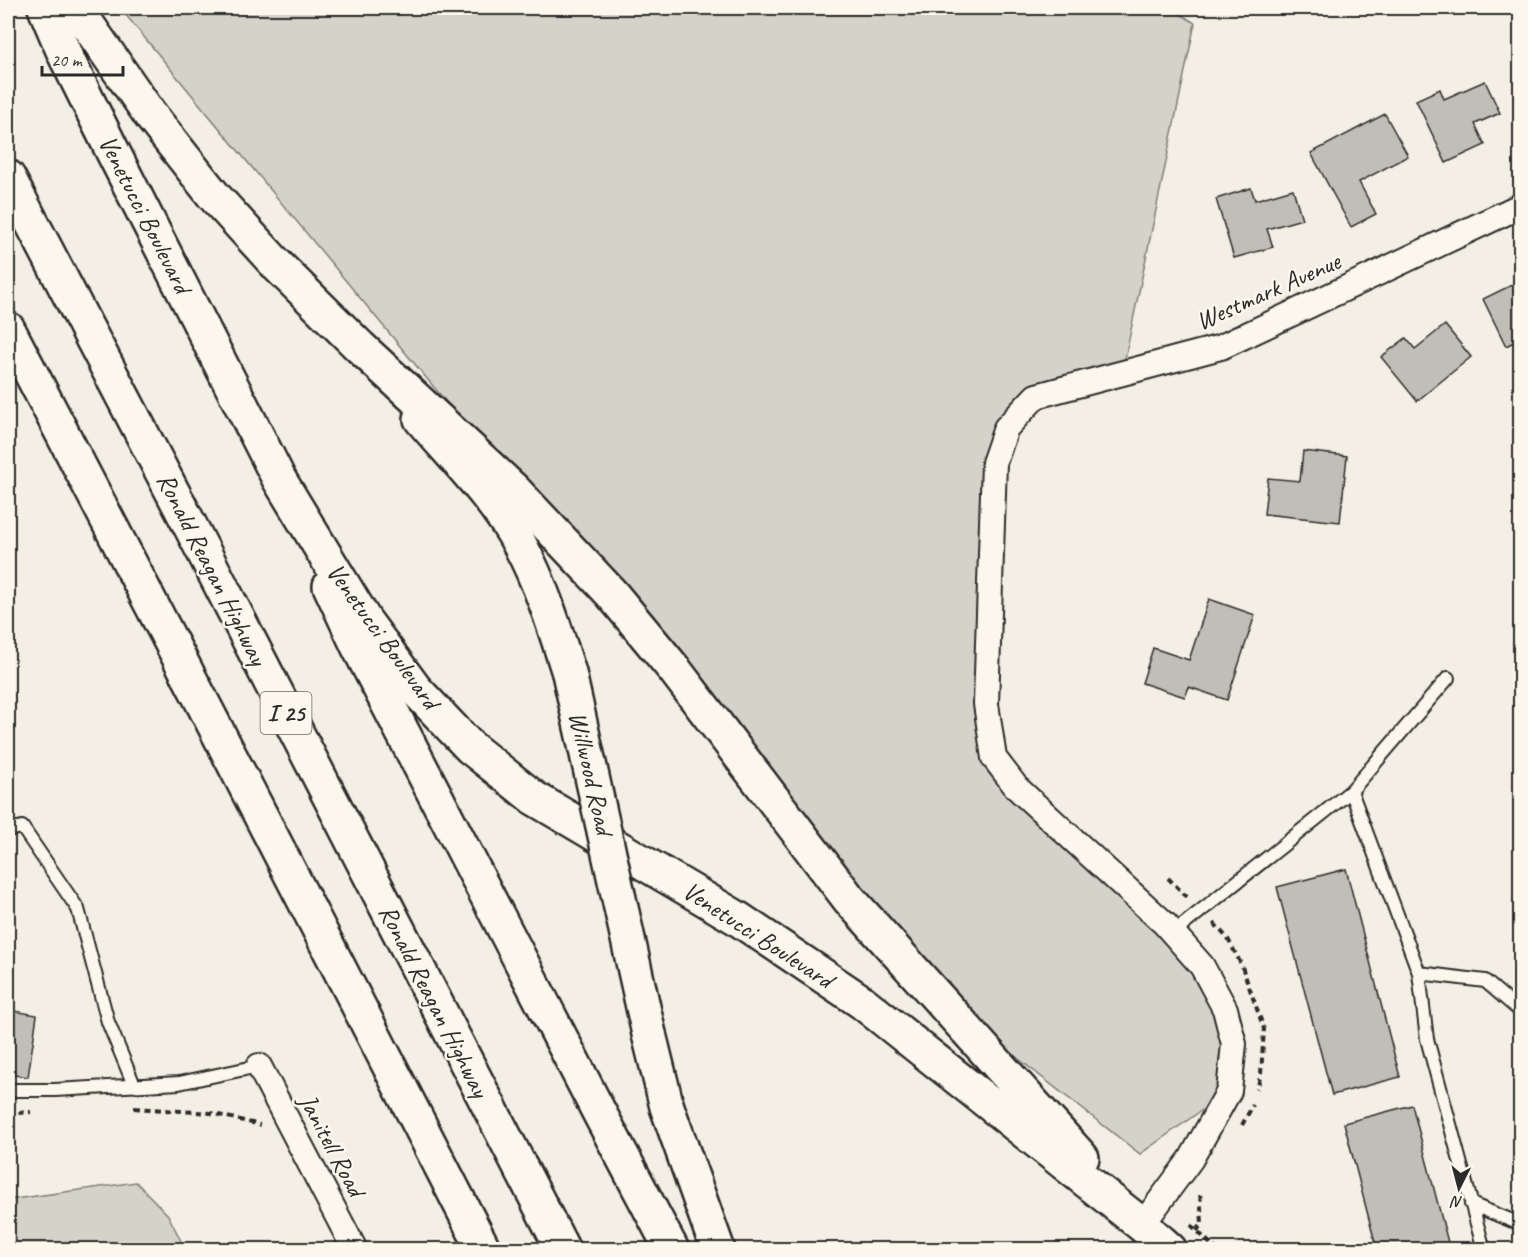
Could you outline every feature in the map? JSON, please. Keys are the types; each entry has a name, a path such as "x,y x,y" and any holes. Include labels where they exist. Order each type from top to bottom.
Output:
{"main road":[{"name":"Venetucci Boulevard","path":"45,8 94,114 279,479 365,621 415,689 470,747 534,798 736,918 862,1002 1142,1225 1170,1250"},
{"name":"Venetucci Boulevard","path":"76,8 151,116 214,196 278,266 360,347 514,490 611,593 674,669 849,899 1142,1225"},
{"name":"Ronald Reagan Highway","path":"8,177 563,1250"},
{"name":"I 25","path":"8,329 484,1250"},
{"name":"Willwood Road","path":"360,347 497,508 519,543 543,593 569,673 667,1107 718,1250"},
{"path":"279,479 364,656 672,1250"}],"street":[{"name":"Westmark Avenue","path":"1173,933 1017,788 994,758 986,704 994,463 1006,428 1036,396 1221,347 1521,206"},
{"path":"1142,1225 1191,1159 1229,1091 1234,1044 1225,1009 1202,966 1173,933"},
{"name":"Janitell Road","path":"260,1066 355,1250"}],"lane":[{"path":"1173,933 1351,791 1448,678"},
{"path":"1351,791 1419,974 1427,1040 1484,1250"},
{"path":"8,830 22,827 78,909 108,1022 134,1085"},
{"path":"1419,974 1485,981 1521,1011"},
{"path":"8,1090 55,1090 179,1083 260,1066"},
{"path":"1471,1204 1521,1224"}],"path":[{"path":"125,1107 211,1113 294,1134"},
{"path":"8,1114 41,1111"}],"shaded area":[{"path":"120,8 1171,8 1195,23 1122,373 1036,396 994,463 986,704 1017,788 1165,924 1225,1009 1229,1091 1140,1154 938,996"},
{"path":"136,1182 168,1215 185,1249 8,1249 8,1200"}],"building":[{"path":"1485,81 1500,113 1475,124 1485,145 1446,163 1416,100 1440,89 1444,99"},
{"path":"1385,114 1408,156 1359,182 1376,214 1351,227 1311,153"},
{"path":"1251,188 1255,200 1293,189 1302,219 1267,229 1273,247 1234,258 1216,199"},
{"path":"1520,281 1520,339 1506,346 1483,299"},
{"path":"1445,325 1471,357 1417,401 1381,357 1406,338 1415,349"},
{"path":"1303,451 1347,456 1340,522 1264,514 1268,478 1300,481"},
{"path":"1209,599 1255,615 1227,700 1189,687 1185,697 1142,683 1153,648 1189,660"},
{"path":"1346,869 1400,1077 1332,1095 1277,887"},
{"path":"8,1010 37,1015 28,1077 8,1074"},
{"path":"1412,1105 1450,1250 1377,1250 1344,1123"}]}
